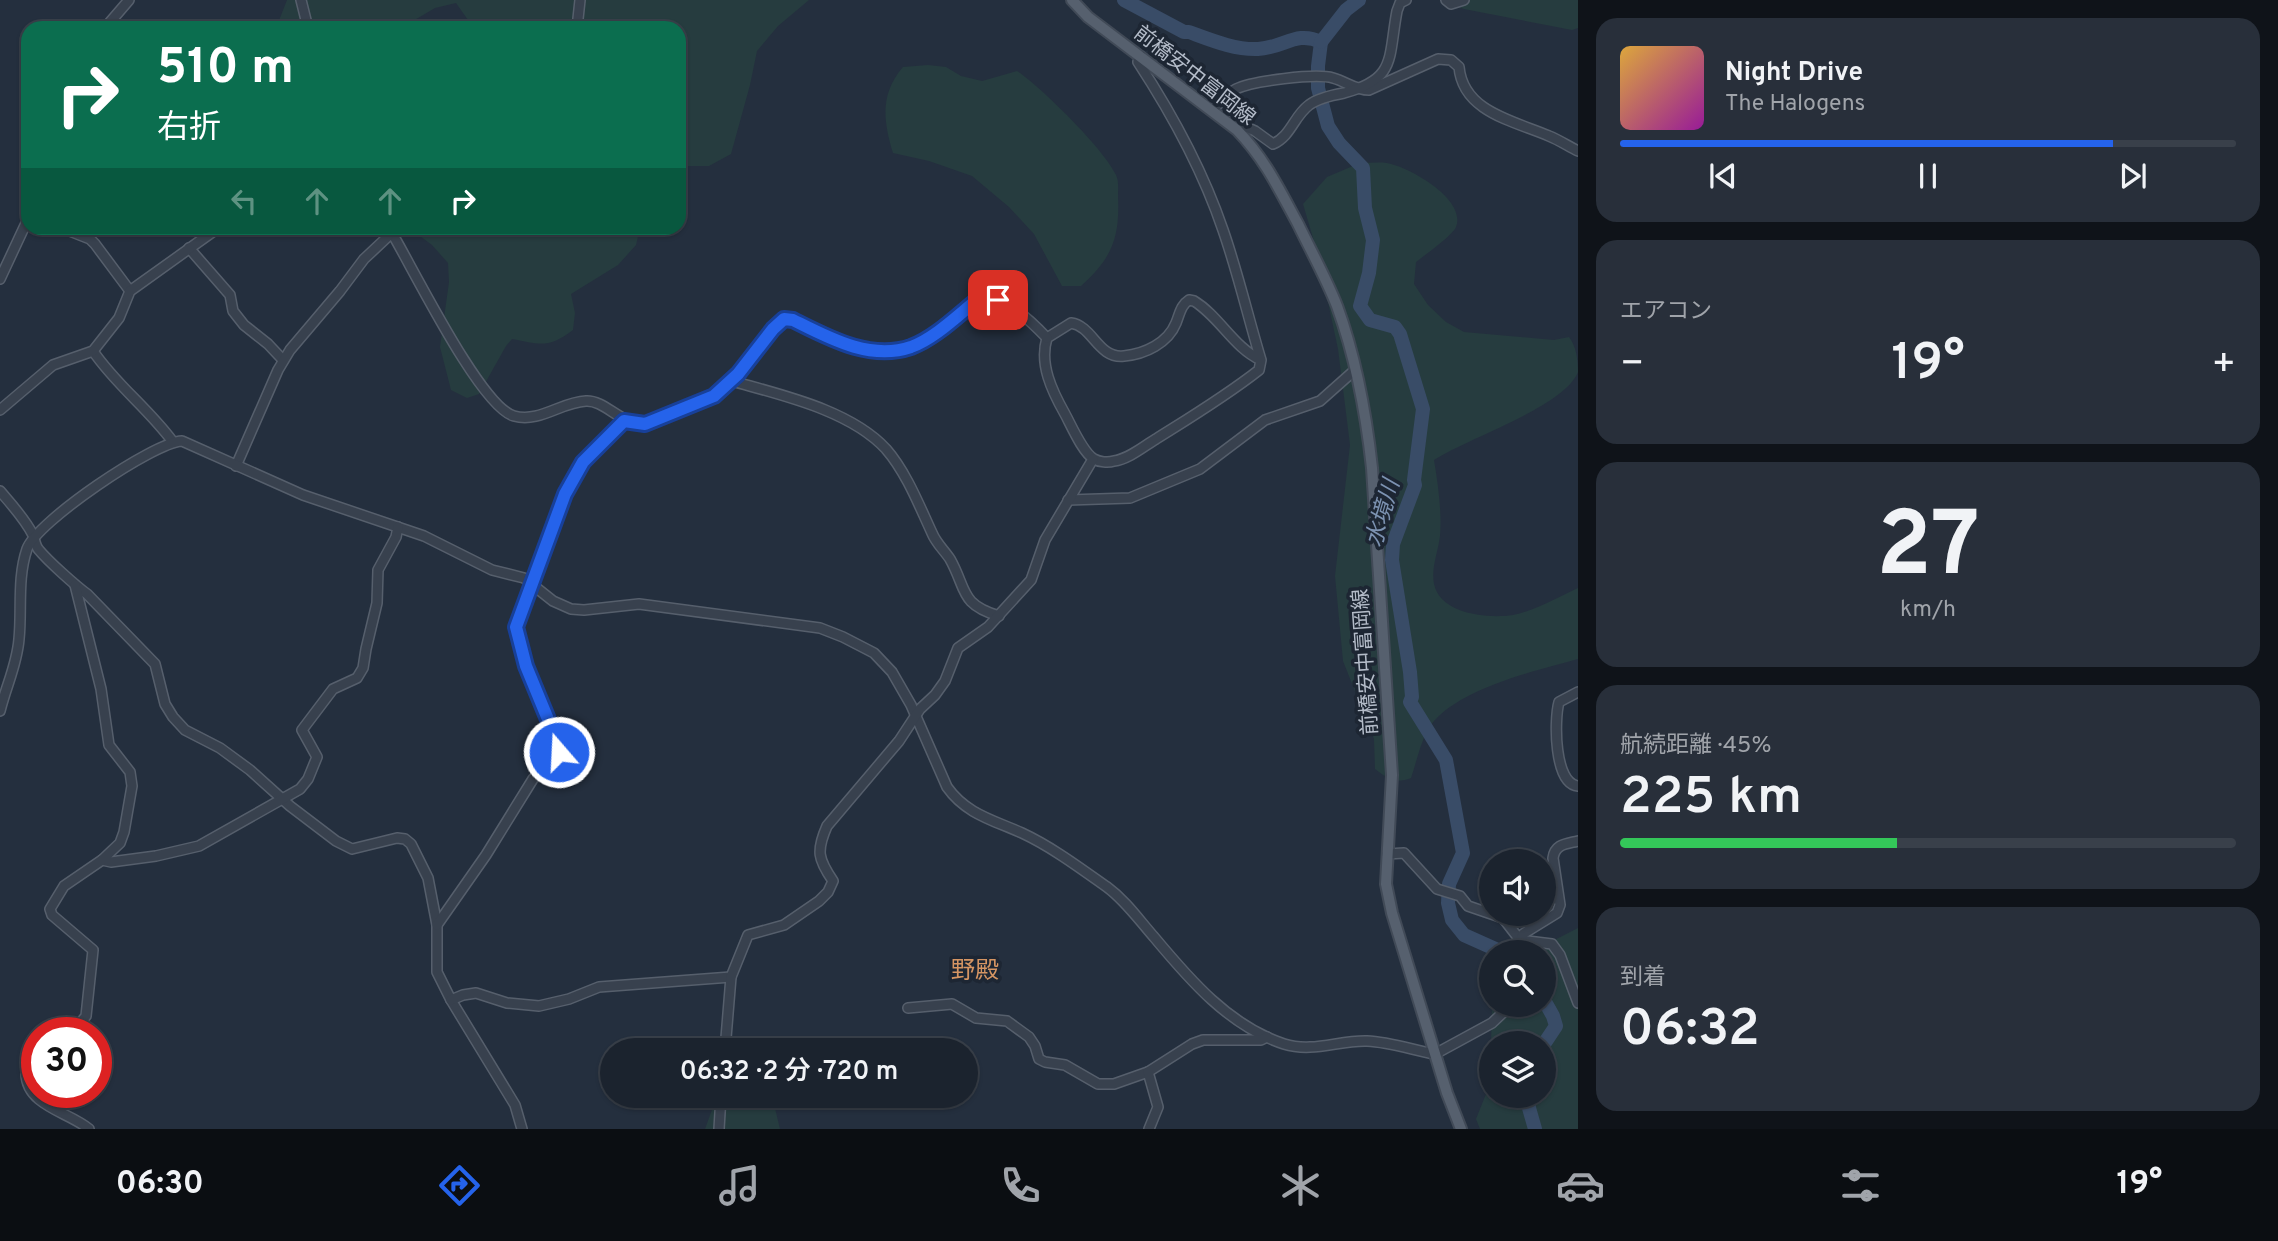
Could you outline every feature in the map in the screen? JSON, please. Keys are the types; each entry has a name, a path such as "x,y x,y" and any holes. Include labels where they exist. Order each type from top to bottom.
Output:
{"main road":[{"name":"前橋安中富岡線","path":"1072,0 1088,17 1237,130 1257,151 1274,178 1337,307 1356,369 1367,422 1372,468 1391,761 1386,884 1392,913 1435,1054 1461,1129"}],"street":[{"path":"111,21 129,0"},
{"path":"301,0 306,21"},
{"path":"578,21 580,0"},
{"path":"1357,90 1385,72 1396,11 1406,0"},
{"path":"1446,0 1451,4 1464,0"},
{"path":"1141,56 1138,62 1164,101 1200,172 1222,226 1261,360 1259,370 1235,389 1130,455 1104,463 1093,459 1058,402 1044,363 1043,352 1047,338 1071,323 1078,324 1106,352 1114,356 1132,355 1154,347 1168,338 1182,306 1189,300 1198,303 1248,354 1261,360"},
{"path":"1237,130 1244,126 1273,144 1281,141 1302,110 1312,102 1357,90 1376,88 1438,60 1451,60 1459,67 1465,91 1484,107 1499,117 1550,136 1578,152"},
{"path":"1212,111 1238,88 1310,75 1332,78 1357,90"},
{"path":"0,279 21,234"},
{"path":"0,410 53,365 93,351 119,318 131,291 208,235"},
{"path":"236,466 283,360 364,259 387,235"},
{"path":"396,235 439,319 472,372 501,410 512,416 526,418 587,401 598,404 624,421 645,424 714,396 732,381 784,319 793,320 847,345 875,352 893,351 925,340 977,300 987,298 1009,306 1047,338"},
{"path":"83,236 95,244 131,291"},
{"path":"189,248 230,295 233,311 244,325 283,360"},
{"path":"93,351 110,376 141,404 173,442"},
{"path":"1068,500 1130,498 1200,468 1265,420 1320,401 1356,369"},
{"path":"732,381 799,401 848,422 877,441 891,456 905,479 933,535 949,558 961,587 975,605 985,612 999,616"},
{"path":"437,925 486,855 533,779 559,752 523,656 516,627 565,494 583,462 624,421"},
{"path":"0,711 16,666 20,594 27,549 34,537 53,519 127,465 173,442 189,444 303,495 424,536 492,570 524,578 553,601 571,609 639,604 820,628 874,653 892,672 904,691 947,787 956,799 989,821 1022,833 1052,850 1108,888 1125,902 1194,985 1226,1012 1284,1045 1323,1048 1364,1041 1435,1054 1498,1017"},
{"path":"726,1038 731,977 748,935 784,925 828,892 833,881 820,863 820,843 827,826 899,741 915,716 945,681 958,648 988,627 1031,580 1045,540 1093,459"},
{"path":"0,492 17,511 34,537 37,548 75,585 101,689 109,745 130,772 132,786 120,843 102,860 64,886 50,909 52,915 93,950 85,1017"},
{"path":"102,860 111,862 189,849 300,789 308,779 317,757 302,730 333,689 357,678 363,668 377,603 378,570 396,537 398,527"},
{"path":"75,585 88,594 155,664 165,704 185,730 220,748 250,770 283,800 336,841 352,849 397,838 405,839 411,844 428,878 437,925 437,972 515,1105 522,1129"},
{"path":"1578,692 1559,702 1557,730 1560,769 1566,781 1578,786"},
{"path":"1387,854 1404,853 1437,890 1460,895 1468,906 1503,918 1520,940 1530,928 1557,913 1560,905 1554,850 1559,845 1578,841"},
{"path":"1556,950 1578,1003"},
{"path":"451,1000 476,993 507,1003 540,1006 569,999 599,987 731,977"},
{"path":"908,1008 952,1003 976,1018 1007,1021 1029,1037 1039,1059 1065,1065 1098,1084 1114,1084 1148,1072 1203,1040 1261,1040 1267,1037"},
{"path":"1148,1072 1158,1107 1149,1129"},
{"path":"52,1108 89,1129"},
{"path":"719,1129 721,1108"}],"green space":[{"path":"287,0 809,0 778,26 757,51 731,154 709,166 686,166 686,21 468,21 456,3 435,8 413,21 279,21"},
{"path":"1443,0 1578,0 1578,28 1572,30 1464,9"},
{"path":"903,67 946,67 961,76 982,81 1017,71 1071,119 1110,164 1118,183 1115,236 1107,256 1081,286 1062,286 1034,234 1009,207 972,176 929,161 893,153 886,118 890,87"},
{"path":"1360,163 1387,163 1409,171 1434,186 1453,206 1457,216 1454,231 1416,262 1414,284 1428,305 1446,322 1464,332 1554,340 1569,337 1575,349 1578,367 1578,372 1569,385 1554,397 1513,421 1434,460 1440,527 1433,578 1438,594 1445,602 1466,612 1491,616 1521,613 1578,588 1578,659 1495,684 1454,704 1438,717 1427,731 1411,778 1400,781 1388,778 1375,769 1374,739 1343,661 1335,576 1350,445 1338,349 1318,255 1303,204 1327,177"},
{"path":"418,235 638,235 636,245 618,265 571,294 575,313 573,330 544,344 512,339 479,394 467,398 451,390 440,347 449,282 448,263"},
{"path":"1578,928 1578,1129 1480,1129 1476,1119 1480,1108 1556,1108 1556,1031 1491,1031 1492,1017 1556,1017 1554,940"},
{"path":"713,1108 775,1108 780,1129 705,1129"}],"waterway":[{"path":"1124,0 1184,32 1232,46 1258,49 1304,38 1321,42"},
{"path":"1321,42 1346,10 1359,0"},
{"name":"水境川","path":"1321,42 1318,88 1328,126 1339,143 1363,168 1365,208 1373,240 1369,273 1360,306 1370,320 1395,327 1400,334 1423,409 1415,485 1393,544 1392,560 1410,672 1410,702 1446,760 1463,853 1449,884 1448,903 1452,920 1464,935 1479,942"},
{"name":"水境川","path":"1553,1017 1556,1026 1553,1031"},
{"name":"水境川","path":"1529,1108 1535,1129"}],"district":[{"name":"野殿","path":"975,970"}],"route":[{"path":"559,752 519,646 516,627 565,494 583,462 611,431 624,421 645,424 714,396 732,381 784,319 793,320 847,345 875,352 893,351 925,340 977,300 998,300"}]}
